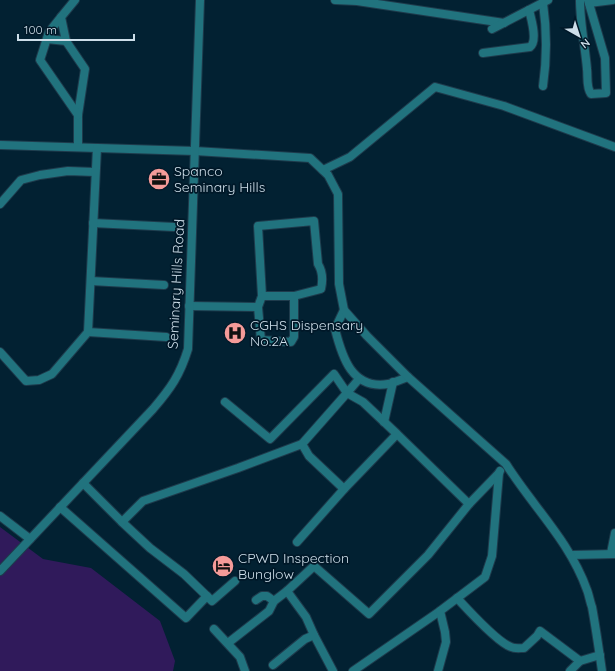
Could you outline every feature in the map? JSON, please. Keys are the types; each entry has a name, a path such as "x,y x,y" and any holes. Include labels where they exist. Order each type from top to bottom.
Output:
{"street":[{"path":"75,0 49,32 40,60 78,115"},
{"name":"Seminary Hills Road","path":"0,571 169,390 182,368 188,349 200,0"},
{"path":"335,0 357,1 504,23"},
{"path":"580,0 580,17 588,70 588,90 591,94 606,93 605,58 588,2 613,0"},
{"path":"492,29 546,1 546,61 543,86"},
{"path":"483,53 530,47 533,45 532,24 529,10"},
{"path":"61,17 66,41 85,68 78,115 78,147"},
{"path":"47,39 66,41"},
{"path":"323,170 350,157 435,87 504,106 615,146"},
{"path":"0,145 195,150 310,158 328,175 338,194 339,284 344,310 367,336 408,377 506,464 558,534 571,556 588,591 602,671"},
{"path":"0,352 26,381 39,380 52,374 88,332 97,148"},
{"path":"0,204 20,180 40,175 68,171 95,172"},
{"path":"262,296 294,296 321,289 323,278 321,268 318,264 314,221 258,226 262,296 258,307 261,340 291,342 294,338 294,296"},
{"path":"93,223 174,227"},
{"path":"91,280 164,285"},
{"path":"189,306 258,307"},
{"path":"344,310 335,329 340,349 348,366 359,379 370,384 388,384 408,377"},
{"path":"88,332 166,337"},
{"path":"225,402 270,439 334,374 347,393 363,402 468,504"},
{"path":"122,522 143,501 302,444 359,379"},
{"path":"384,422 393,382"},
{"path":"296,542 397,434"},
{"path":"302,444 308,456 344,489"},
{"path":"228,643 269,611 274,602 287,592 314,566 369,614 428,555 468,504 506,464"},
{"path":"354,671 440,612 486,577 492,556 499,473"},
{"path":"83,483 150,548 184,574 212,600 235,581"},
{"path":"60,507 186,618 207,596"},
{"path":"0,516 30,539"},
{"path":"571,556 613,554 615,533"},
{"path":"287,592 306,617 314,636 333,671"},
{"path":"256,600 262,596 268,596 274,602"},
{"path":"457,598 481,623 504,643 513,648 524,648 537,636 540,631 580,661"},
{"path":"438,671 446,642 440,612"},
{"path":"214,628 240,657 245,671"},
{"path":"273,665 305,639 314,636"},
{"path":"570,671 580,661 600,655"}],"shaded area":[{"path":"0,527 43,559 91,568 160,621 175,661 173,671 0,671"}],"place":[{"name":"Spanco Seminary Hills","path":"159,179"},
{"name":"CGHS Dispensary No.2A","path":"235,333"},
{"name":"CPWD Inspection Bunglow","path":"223,566"}]}
